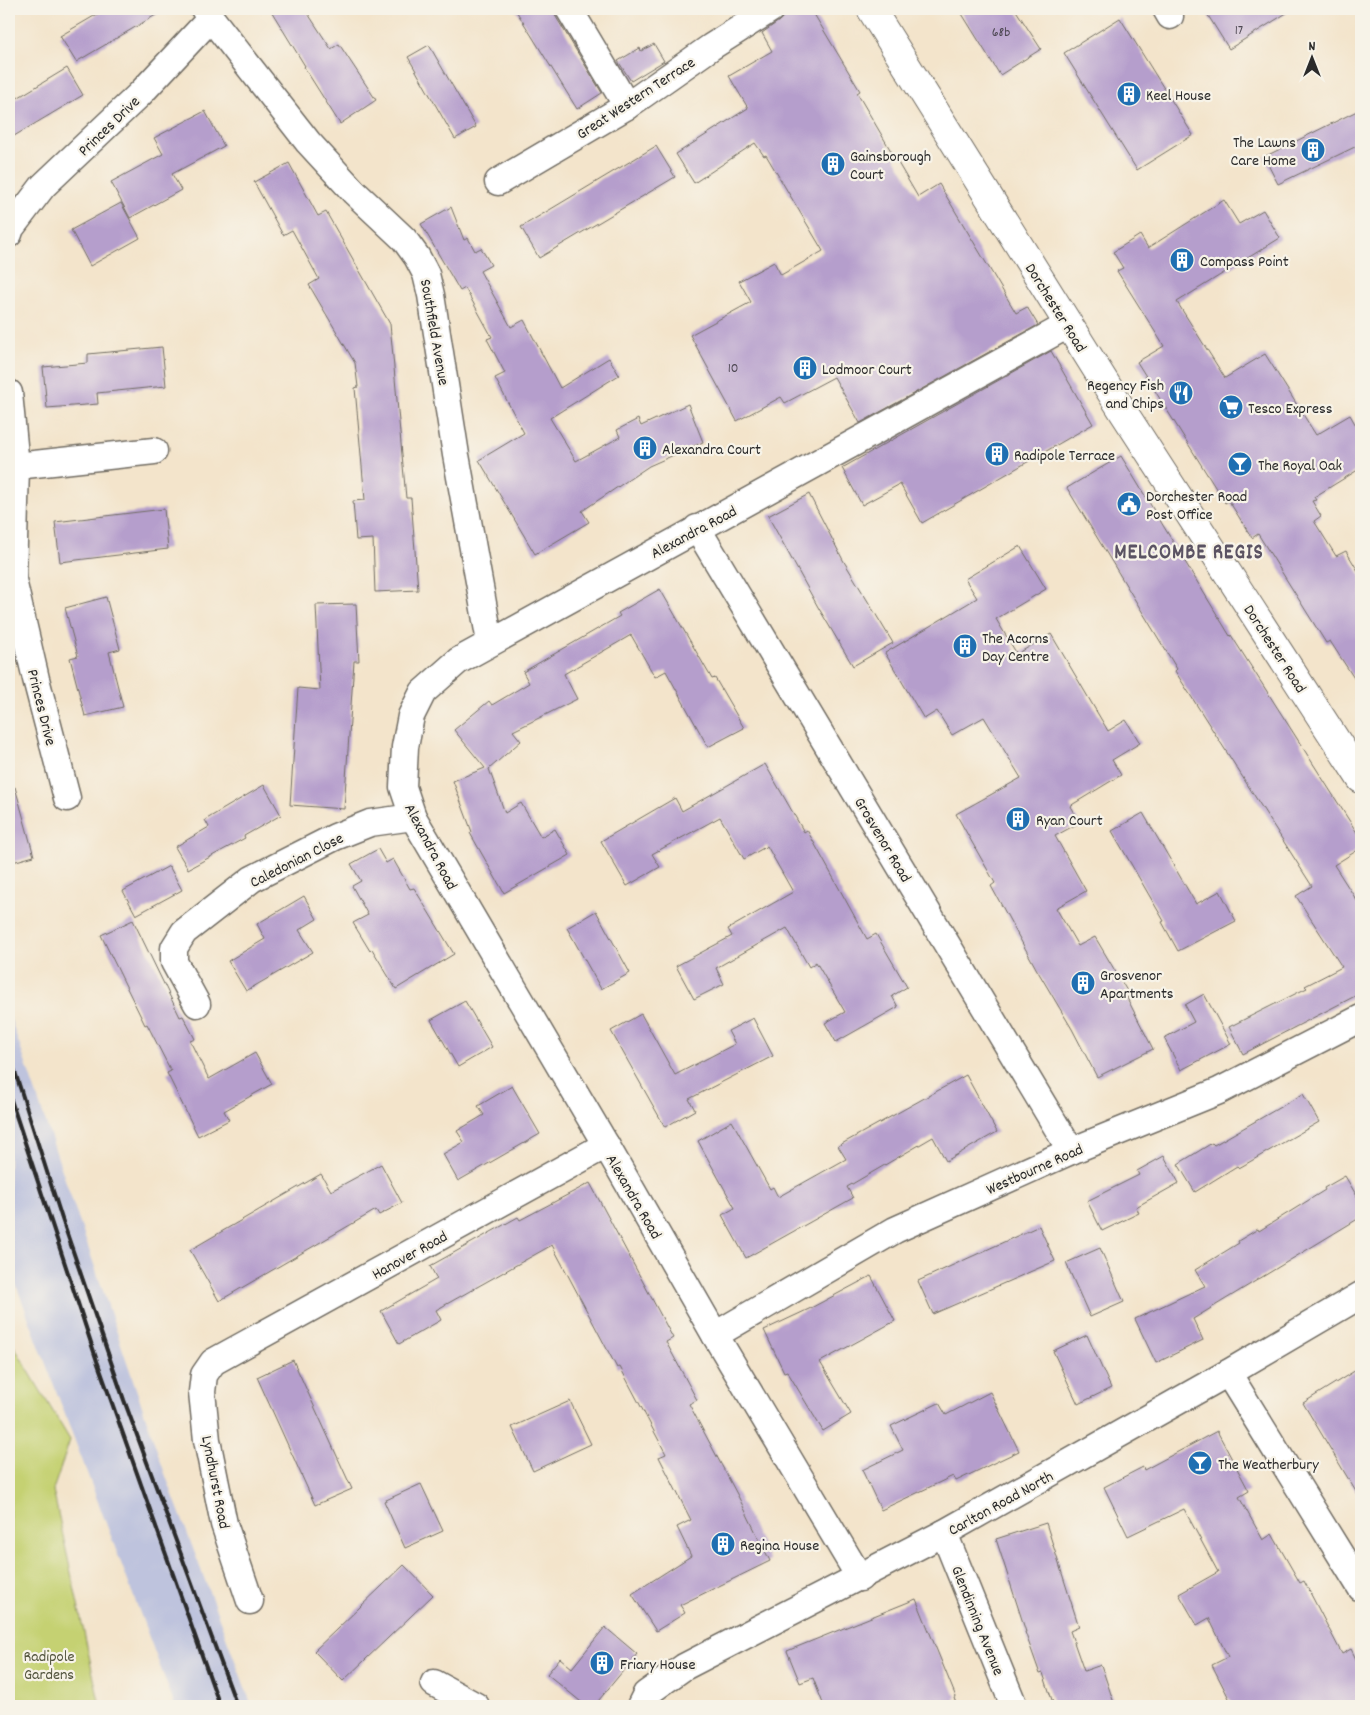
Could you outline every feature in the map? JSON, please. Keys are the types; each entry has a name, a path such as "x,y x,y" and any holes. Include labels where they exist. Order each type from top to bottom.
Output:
{"main road":[{"name":"Dorchester Road","path":"871,9 1068,325 1361,779"}],"street":[{"path":"569,9 627,106"},
{"name":"Great Western Terrace","path":"498,182 627,106 771,9"},
{"name":"Princes Drive","path":"9,234 11,228 43,186 140,94 207,14"},
{"name":"Southfield Avenue","path":"207,14 308,142 354,192 404,239 426,274 490,642"},
{"name":"Alexandra Road","path":"860,1578 714,1335 606,1145 413,817 403,788 405,747 411,716 423,692 458,660 1068,325"},
{"name":"Princes Drive","path":"9,393 16,466 13,580 67,798"},
{"path":"16,466 154,451"},
{"name":"Grosvenor Road","path":"697,528 1071,1151"},
{"name":"Caledonian Close","path":"197,1004 174,962 174,948 184,932 252,879 335,837 370,823 413,817"},
{"name":"Westbourne Road","path":"714,1335 895,1230 1071,1151 1219,1090 1361,1018"},
{"name":"Hanover Road","path":"212,1362 606,1145"},
{"name":"Carlton Road North","path":"640,1706 646,1694 684,1668 944,1533 1228,1373 1361,1295"},
{"name":"Lyndhurst Road","path":"212,1362 204,1375 202,1392 207,1440 224,1524 250,1601"},
{"path":"1228,1373 1361,1588"},
{"name":"Glendinning Avenue","path":"944,1533 1014,1706"},
{"path":"434,1683 476,1706"}],"shaded area":[{"path":"9,1014 164,1471 252,1706 175,1706 9,1266"}],"green space":[{"name":"Radipole Gardens","path":"9,1338 70,1440 53,1490 100,1706 9,1706"}],"building":[{"path":"106,9 166,9 76,62 60,36"},
{"path":"270,9 305,9 331,49 339,44 376,100 340,124"},
{"path":"515,9 554,9 556,17 602,93 577,109"},
{"path":"786,9 811,9 860,91 857,93 918,197 939,184 1016,313 1027,307 1038,325 860,423 834,377 785,403 781,397 737,421 690,335 751,302 739,281 774,262 781,275 823,251 766,155 764,156 755,143 694,183 676,154 748,108 729,76 772,51 762,33 784,16"},
{"path":"959,9 1015,9 1041,49 1000,75"},
{"path":"1204,9 1293,9 1229,49"},
{"name":"Keel House","path":"1120,18 1193,135 1137,170 1064,53"},
{"path":"654,44 664,61 631,81 618,61 640,48 641,51"},
{"path":"429,45 476,127 455,139 408,57"},
{"path":"67,68 83,95 9,139 9,103"},
{"name":"The Lawns Care Home","path":"1361,109 1361,144 1278,184 1264,157"},
{"path":"205,111 224,146 172,174 181,190 130,218 111,182 163,154 154,138"},
{"path":"656,146 675,177 539,258 521,227"},
{"path":"289,163 318,216 326,212 390,324 406,498 411,498 418,590 375,592 373,539 356,540 353,501 365,500 355,388 358,387 355,363 309,285 319,279 292,230 283,235 254,182"},
{"path":"1224,200 1239,224 1263,210 1280,238 1177,302 1225,378 1265,354 1316,435 1350,415 1361,434 1361,468 1314,497 1316,500 1312,501 1321,516 1314,521 1336,556 1346,551 1361,576 1361,689 1330,641 1326,643 1258,534 1252,538 1229,501 1225,503 1137,362 1164,346 1117,271 1123,268 1113,252 1140,235 1148,248"},
{"path":"121,203 140,238 90,266 71,230"},
{"path":"451,207 464,240 468,238 475,251 481,248 491,265 480,271 511,327 524,320 560,388 609,358 619,375 550,418 576,461 620,437 617,430 638,419 641,426 688,404 703,442 649,466 582,511 589,522 535,554 479,460 524,433 495,378 505,373 487,339 492,337 465,288 460,291 421,224"},
{"path":"162,347 166,386 97,393 98,404 47,408 43,367 88,363 88,354"},
{"path":"1051,351 1093,424 922,523 900,484 862,505 842,468"},
{"path":"1121,456 1230,636 1361,839 1361,848 1334,865 1361,907 1361,997 1359,994 1243,1054 1229,1027 1307,988 1305,986 1342,967 1296,896 1312,886 1175,671 1177,669 1067,488"},
{"path":"809,494 843,560 893,643 853,666 768,516"},
{"path":"164,509 168,549 60,562 55,522"},
{"path":"1020,546 1046,589 996,619 1017,654 1051,634 1108,731 1126,720 1140,743 1112,760 1121,775 1070,806 1079,823 1055,836 1086,891 1056,908 1078,946 1095,937 1130,996 1127,998 1153,1049 1097,1077 991,886 995,883 956,814 1021,778 984,717 952,735 937,711 924,719 885,653 977,598 965,579"},
{"path":"660,589 712,679 715,678 744,728 708,747 666,671 655,677 631,635 564,674 577,699 513,731 521,741 489,769 505,813 521,803 541,837 555,829 570,855 504,893 470,833 472,832 453,781 485,768 454,730 489,701 492,705 529,683 523,672 620,616 618,613"},
{"path":"106,597 120,649 109,652 123,707 85,716 70,658 78,656 65,608"},
{"path":"356,604 359,661 354,661 344,809 290,805 298,688 320,690 316,605"},
{"path":"765,764 804,832 807,830 867,939 876,934 907,987 892,996 898,1007 836,1042 825,1023 845,1012 816,962 809,967 787,928 716,968 724,984 694,999 676,966 732,936 728,929 793,892 767,846 744,859 720,817 652,854 660,867 627,886 601,841 675,798 682,811"},
{"path":"264,785 281,815 244,836 245,838 188,869 175,847 209,827 205,820"},
{"path":"15,787 34,856 9,863 9,788"},
{"path":"1143,813 1196,904 1220,891 1236,921 1178,951 1162,922 1164,921 1112,831"},
{"path":"378,849 386,863 393,859 410,889 414,888 454,954 396,989 372,949 370,951 353,923 368,915 352,886 361,881 351,864"},
{"path":"169,866 182,890 136,915 123,891"},
{"path":"304,896 317,919 299,930 313,952 246,991 228,961 265,939 257,924"},
{"path":"596,911 630,973 601,989 567,928"},
{"path":"133,920 180,1017 183,1016 195,1039 190,1041 209,1079 255,1053 272,1084 224,1111 229,1120 198,1136 167,1073 171,1071 147,1024 145,1025 101,935"},
{"path":"1204,994 1231,1044 1181,1070 1164,1038 1194,1022 1185,1005"},
{"path":"465,1001 492,1047 458,1067 431,1020"},
{"path":"641,1014 675,1075 735,1044 728,1031 753,1018 773,1056 689,1099 695,1110 665,1127 611,1031"},
{"path":"966,1075 997,1132 946,1161 933,1137 847,1187 853,1198 746,1258 722,1215 735,1208 698,1141 732,1121 770,1189 773,1187 778,1197 846,1159 838,1146"},
{"path":"512,1086 540,1134 458,1181 443,1154 464,1142 457,1131 484,1115 478,1106"},
{"path":"1303,1094 1319,1122 1239,1168 1237,1166 1195,1192 1178,1164 1212,1143 1214,1145"},
{"path":"1164,1156 1179,1183 1136,1207 1139,1213 1102,1231 1087,1201 1139,1175 1137,1171"},
{"path":"381,1164 402,1203 379,1215 376,1210 219,1301 190,1250 321,1174 331,1191"},
{"path":"1345,1176 1361,1203 1361,1217 1193,1319 1203,1340 1156,1363 1135,1319 1205,1286 1195,1270 1239,1243 1238,1241 1258,1229 1259,1231"},
{"path":"590,1183 673,1338 666,1342 697,1400 689,1404 770,1561 680,1605 685,1613 656,1631 632,1594 691,1556 677,1527 691,1520 659,1457 666,1454 620,1367 617,1368 552,1245 436,1310 441,1320 399,1344 381,1311 437,1279 430,1266 518,1217 520,1220"},
{"path":"1039,1226 1055,1261 933,1314 918,1281"},
{"path":"1100,1248 1124,1302 1090,1317 1066,1263"},
{"path":"871,1276 895,1321 820,1362 851,1414 823,1431 787,1371 784,1372 764,1330 809,1309"},
{"path":"1087,1335 1111,1388 1078,1404 1053,1351"},
{"path":"293,1360 352,1489 315,1505 257,1377"},
{"path":"1361,1367 1361,1500 1303,1403"},
{"path":"990,1392 1019,1451 956,1481 953,1476 881,1510 862,1470 903,1450 891,1426 939,1403 946,1415"},
{"path":"570,1401 591,1444 533,1471 512,1427"},
{"path":"1217,1431 1249,1491 1239,1497 1263,1540 1272,1534 1300,1583 1304,1581 1342,1654 1351,1649 1361,1669 1361,1706 1233,1706 1212,1665 1228,1657 1209,1618 1197,1625 1179,1594 1218,1572 1184,1509 1128,1536 1104,1487 1143,1467 1144,1470"},
{"path":"421,1484 443,1531 405,1548 384,1501"},
{"path":"1046,1523 1079,1627 1070,1631 1084,1671 1101,1665 1115,1706 1054,1706 1043,1673 1040,1674 996,1539"},
{"path":"404,1565 433,1595 343,1681 314,1651"},
{"path":"916,1599 956,1697 954,1698 957,1706 824,1706 813,1678 800,1683 787,1651"},
{"name":"Friary House","path":"605,1627 637,1654 594,1706 586,1706 547,1674 560,1658 572,1668"}],"railway":[{"path":"9,1053 62,1219 124,1400 237,1706"},
{"path":"9,1094 97,1361 220,1706"}],"place":[{"name":"Keel House","path":"1129,94"},
{"name":"The Lawns Care Home","path":"1313,150"},
{"name":"Gainsborough Court","path":"833,164"},
{"name":"Compass Point","path":"1182,260"},
{"name":"Lodmoor Court","path":"805,368"},
{"name":"Regency Fish and Chips","path":"1181,393"},
{"name":"Tesco Express","path":"1231,407"},
{"name":"Alexandra Court","path":"645,448"},
{"name":"Radipole Terrace","path":"997,454"},
{"name":"The Royal Oak","path":"1240,464"},
{"name":"Dorchester Road Post Office","path":"1129,504"},
{"name":"The Acorns Day Centre","path":"965,646"},
{"name":"Ryan Court","path":"1018,819"},
{"name":"Grosvenor Apartments","path":"1083,983"},
{"name":"The Weatherbury","path":"1200,1463"},
{"name":"Regina House","path":"723,1544"},
{"name":"Friary House","path":"602,1663"}],"district":[{"name":"MELCOMBE REGIS","path":"1189,551"}]}
